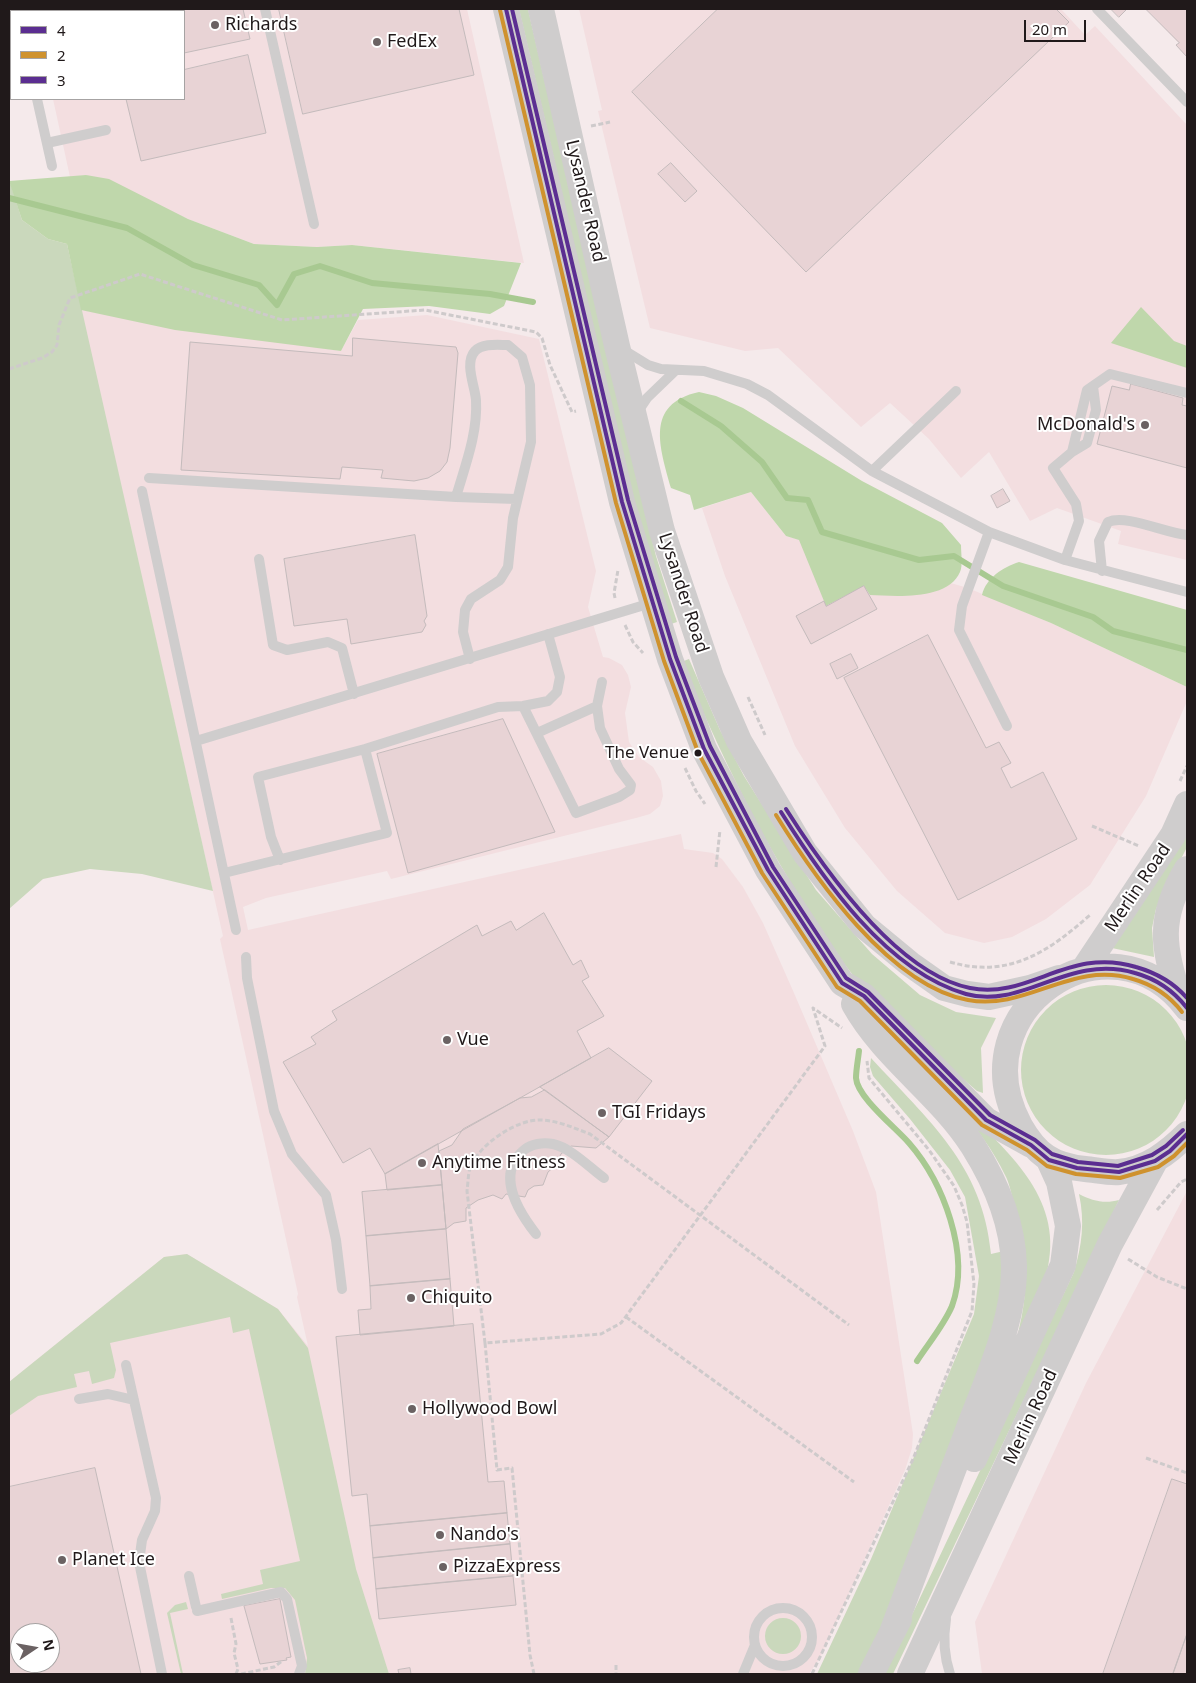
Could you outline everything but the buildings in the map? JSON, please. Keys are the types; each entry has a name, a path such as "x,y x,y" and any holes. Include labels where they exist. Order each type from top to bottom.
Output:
{"street":[{"name":"Lysander Road","path":"506,9 620,492 651,604 704,749 768,870 842,983 864,996 986,1120 1040,1152 1077,1168 1119,1172 1155,1161"},
{"name":"Lysander Road","path":"540,9 617,346 662,531 711,677 739,741 805,853 864,926 910,964 944,988 988,997 1030,988 1059,978"},
{"name":"Merlin Road","path":"1084,969 1146,848 1172,835 1183,794"},
{"name":"Merlin Road","path":"1184,1004 1168,964 1165,933 1169,904 1187,869"},
{"path":"1059,978 1084,969 1120,967 1158,980 1184,1004"},
{"name":"Merlin Road","path":"871,1674 891,1635 1063,1265 1068,1226 1059,1182 1014,1110 1005,1085 1004,1066 1012,1031 1036,994 1059,978"},
{"path":"842,983 859,1013 972,1144 1004,1211 1014,1266 1011,1297 997,1354 891,1635"},
{"path":"1155,1161 1170,1151 1187,1134"},
{"name":"Merlin Road","path":"910,1674 1110,1244 1155,1161"}],"lane":[{"path":"265,9 314,224"},
{"path":"1097,9 1187,102"},
{"path":"37,100 52,166"},
{"path":"47,143 106,130"},
{"path":"456,497 475,428 476,400 470,367 471,357 476,350 488,345 508,345 522,357 530,384 531,442 516,499 508,567 505,575 471,599 465,610 463,632 470,659"},
{"path":"617,346 648,365 675,371 704,371 747,384 768,395 872,471 989,532 1065,560 1187,592"},
{"path":"635,417 647,398 675,371"},
{"path":"1065,560 1079,521 1076,504 1053,468 1072,452 1087,443 1096,410 1093,386 1110,374 1187,394"},
{"path":"872,471 956,391"},
{"path":"149,478 516,499"},
{"path":"142,491 236,930"},
{"path":"1102,571 1099,541 1108,522 1117,518 1172,533 1187,535"},
{"path":"989,532 962,606 959,630 1007,726"},
{"path":"258,559 274,645 287,650 328,642 342,648 354,694"},
{"path":"196,741 651,604"},
{"path":"280,860 271,837 258,777 365,748 498,707 523,706 548,701 557,692 560,677 548,634"},
{"path":"523,706 576,813 619,797 630,790 631,785 619,769 600,728 597,706 602,682"},
{"path":"537,734 597,706"},
{"path":"224,873 387,833 365,748"},
{"path":"246,957 247,978 274,1111 292,1154 326,1196 336,1240 342,1289"},
{"path":"536,1234 516,1204 509,1181 510,1168 522,1152 540,1143 554,1144 570,1153 604,1178"},
{"path":"126,1365 156,1505 142,1540 139,1562 162,1674"},
{"path":"79,1399 108,1394 134,1400"},
{"path":"189,1576 196,1609 281,1592 287,1599 302,1666 299,1674"},
{"path":"950,1674 945,1658 944,1633 952,1584"},
{"path":"743,1674 750,1663 755,1645 755,1630 765,1615 782,1608 799,1613 810,1628 811,1645 803,1658 785,1670 764,1659 755,1645"}],"path":[{"path":"9,369 42,358 52,352 57,346 59,325 70,298 140,274 282,320 425,310 536,332 542,338 550,365 572,412 582,411"},
{"path":"743,690 766,738"},
{"path":"1183,794 1187,766"},
{"path":"1092,826 1146,848"},
{"path":"716,867 721,827"},
{"path":"943,960 979,967 1011,965 1038,955 1094,911"},
{"path":"485,1343 601,1334 621,1323 825,1046 813,1008 840,1029 845,1027"},
{"path":"534,1674 530,1654 512,1468 497,1470 485,1343 467,1191 470,1167 489,1143 507,1129 539,1119 564,1123 590,1134 849,1325"},
{"path":"1129,1260 1157,1277 1187,1289"},
{"path":"626,1317 854,1482"},
{"path":"1146,1458 1187,1473"},
{"path":"226,1619 231,1617 236,1644 234,1653 238,1669 236,1674"},
{"path":"241,1674 274,1667 282,1661"},
{"path":"616,1665 616,1674"}],"shaded area":[{"path":"467,9 524,263 352,245 317,247 254,244 188,219 86,175 70,177 53,100 185,100 185,10 34,10"},
{"path":"579,9 1061,9 1085,35 1095,26 1187,125 1187,560 1118,544 1121,531 1057,508 1030,521 989,452 961,478 929,439 890,403 861,427 778,348 745,351 650,328 598,111 602,110"},
{"path":"81,310 341,351 358,320 427,315 539,339 596,571 588,607 603,657 622,665 628,675 631,687 625,713 629,742 639,757 653,767 661,781 663,796 660,806 650,814 636,818 391,879 387,871 266,898 243,907 248,930 681,834 684,849 713,853 722,859 743,887 763,923 794,993 853,1131 876,1192 913,1434 912,1448 905,1470 820,1658 809,1674 9,1674 9,1382 164,1257 187,1254 278,1309 308,1346 220,939 223,936"},
{"path":"751,492 786,536 968,588 1051,623 1187,687 1187,701 1146,796 1090,885 1046,919 1012,937 984,943 945,933 897,891 845,828 795,746 725,576 702,508"},
{"path":"1187,1191 1187,1674 982,1674 975,1622 1086,1383"}],"green space":[{"path":"519,9 528,9 630,451 656,556 677,622 668,625 650,570"},
{"path":"86,175 109,179 188,219 254,244 317,247 352,245 521,263 504,306 490,314 429,306 363,309 341,351 175,330 81,310 67,244 48,239 22,220 9,181"},
{"path":"9,179 22,220 48,239 67,244 213,891 142,874 90,869 43,879 9,909"},
{"path":"1141,307 1174,341 1187,346 1187,368 1111,343"},
{"path":"699,392 716,396 743,408 862,481 942,523 961,545 961,569 954,581 944,588 933,592 906,596 870,595 864,586 826,606 799,540 786,536 751,492 694,510 690,495 671,488 663,458 660,429 663,417 670,406 682,398"},
{"path":"1019,562 1187,610 1187,687 1051,623 982,595 991,578 1007,567"},
{"path":"689,659 720,730 744,776 816,890 872,954 920,995 956,1012 996,1018 981,1048 983,1093 977,1091 896,1020 866,990 839,956 799,896 744,798 681,662"},
{"path":"1187,830 1187,847 1156,909 1152,928 1154,957 1112,948"},
{"path":"1106,985 1131,989 1146,995 1160,1004 1172,1016 1181,1030 1187,1045 1191,1070 1187,1095 1181,1110 1172,1124 1160,1136 1146,1145 1131,1151 1106,1155 1081,1151 1066,1145 1052,1136 1040,1124 1031,1110 1025,1095 1021,1070 1025,1045 1031,1030 1040,1016 1052,1004 1066,995 1081,989"},
{"path":"871,1058 932,1124 965,1169 977,1195 986,1223 991,1254 1004,1251 1001,1319 877,1640 860,1674 817,1674 871,1559 974,1314 979,1276 965,1197 950,1170 873,1076 870,1067"},
{"path":"962,1106 1013,1158 1039,1197 1047,1218 1050,1242 1046,1275 1018,1333 1024,1300 1025,1266 1018,1217 1006,1178 984,1140 959,1108"},
{"path":"1079,1194 1099,1201 1119,1200 893,1674 884,1674 1074,1272 1082,1233"},
{"path":"187,1254 278,1309 308,1348 356,1569 389,1674 305,1674 307,1658 295,1600 285,1588 271,1588 222,1599 221,1594 263,1584 260,1570 300,1561 249,1329 233,1333 230,1317 110,1343 116,1370 114,1378 92,1384 89,1371 74,1374 77,1387 38,1396 9,1416 9,1382 164,1257"},
{"path":"186,1602 188,1609 170,1613 183,1674 181,1674 167,1613 175,1605"},
{"path":"783,1618 790,1619 796,1623 800,1629 800,1643 796,1649 790,1653 783,1654 776,1653 770,1649 766,1643 765,1636 766,1629 770,1623 776,1619"}],"waterway":[{"path":"9,198 127,228 193,265 259,285 277,305 294,274 320,266 372,283 490,294 533,302"},
{"path":"681,401 721,426 762,462 787,498 808,500 822,532 919,560 954,556 1003,586 1093,617 1113,631 1187,650"},
{"path":"859,1051 856,1078 858,1086 878,1112 909,1143 933,1178 943,1198 956,1242 957,1286 952,1306 917,1361"}],"transit line":[{"name":"4","path":"506,9 622,502 670,659 704,749 768,870 842,983 864,996 986,1120 1031,1145 1049,1160 1077,1168 1119,1172 1155,1161 1170,1151 1187,1134"},
{"name":"3","path":"512,9 628,500 676,657 710,746 773,867 846,978 868,992 990,1115 1035,1140 1052,1154 1078,1162 1118,1166 1152,1155 1166,1146 1183,1130"},
{"name":"2","path":"500,10 616,503 664,661 698,752 762,873 837,987 860,1001 982,1125 1027,1150 1047,1166 1076,1174 1120,1178 1158,1167 1174,1156 1187,1143"},
{"name":"3","path":"786,809 820,860 864,915 889,941 915,962 942,978 970,988 991,990 1011,987 1090,963 1112,962 1136,967 1158,975 1176,987 1187,998"},
{"name":"4","path":"781,812 816,865 859,920 883,944 909,965 937,982 966,994 987,997 1007,995 1089,970 1111,969 1150,978 1170,991 1187,1008"},
{"name":"2","path":"776,815 811,869 857,926 883,952 911,974 939,991 968,1000 990,1001 1010,999 1070,980 1090,976 1111,975 1148,984 1166,996 1182,1012"}],"place":[{"name":"Richards","path":"215,25"},
{"name":"FedEx","path":"377,42"},
{"name":"McDonald's","path":"1145,425"},
{"name":"The Venue","path":"698,753"},
{"name":"Vue","path":"447,1040"},
{"name":"TGI Fridays","path":"602,1113"},
{"name":"Anytime Fitness","path":"422,1163"},
{"name":"Chiquito","path":"411,1298"},
{"name":"Hollywood Bowl","path":"412,1409"},
{"name":"Nando's","path":"440,1535"},
{"name":"Planet Ice","path":"62,1560"},
{"name":"PizzaExpress","path":"443,1567"}]}
